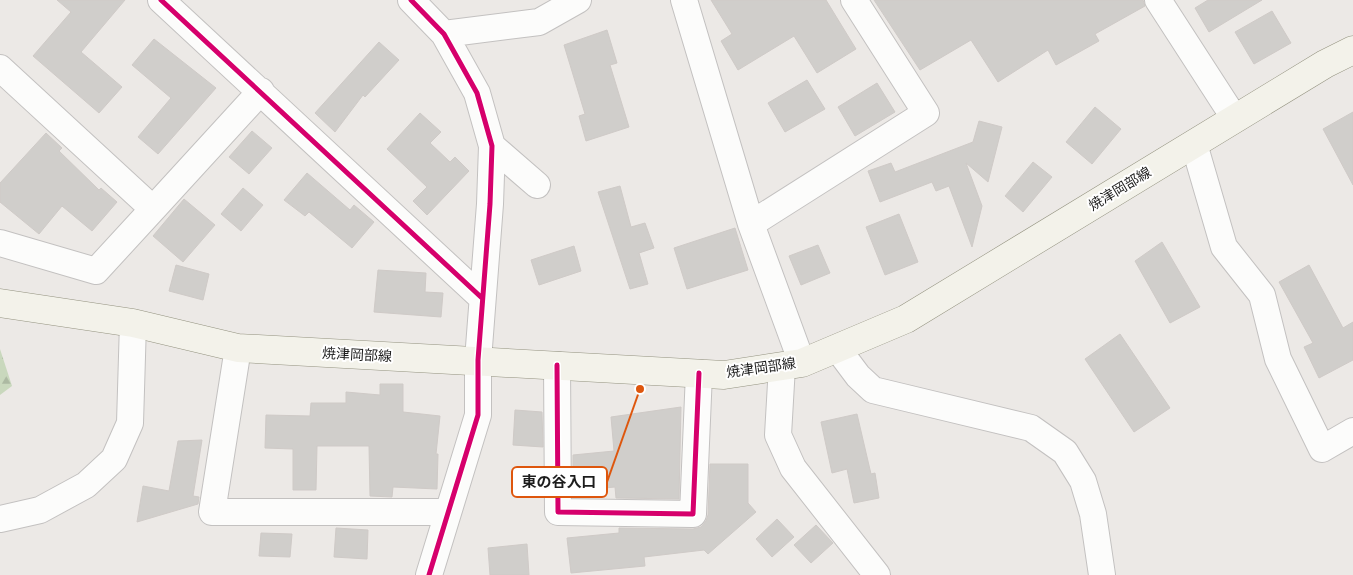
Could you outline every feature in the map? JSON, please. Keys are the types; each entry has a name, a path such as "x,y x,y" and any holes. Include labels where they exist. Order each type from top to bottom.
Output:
{"main road":[{"name":"焼津岡部線","path":"0,303 133,323 238,348 724,375 792,364 837,348 906,319 1325,64 1353,50"}],"street":[{"path":"161,0 482,298"},
{"path":"411,0 444,34 477,93 492,146 478,360 478,415 429,575"},
{"path":"444,34 539,22 578,0"},
{"path":"684,0 792,364 778,434 793,468 877,575"},
{"path":"751,224 926,113 854,0"},
{"path":"1158,0 1235,119"},
{"path":"0,68 152,209"},
{"path":"0,243 96,271 261,91"},
{"path":"1194,144 1224,247 1262,295 1278,360 1322,449 1353,431"},
{"path":"492,146 537,185"},
{"path":"0,519 40,510 86,485 114,459 130,423 133,323"},
{"path":"238,348 212,512 448,512"},
{"path":"837,348 858,376 873,390 1031,428 1065,452 1083,481 1094,514 1102,575"},
{"path":"557,365 558,512 694,514 699,373"}],"green space":[{"path":"0,349 12,386 0,395"}],"building":[{"path":"57,0 125,0 81,52 122,87 99,113 33,56 71,12"},
{"path":"711,0 826,0 856,49 817,73 794,36 738,70 721,41 732,34"},
{"path":"874,0 1143,0 1145,6 1095,34 1099,41 1056,65 1048,50 998,82 971,40 920,70"},
{"path":"1208,0 1262,0 1209,32 1195,8"},
{"path":"1272,11 1291,43 1254,64 1235,32"},
{"path":"607,30 617,63 610,65 629,127 586,141 579,116 585,114 564,45"},
{"path":"154,39 216,88 158,154 138,137 171,98 132,65"},
{"path":"379,42 399,60 365,97 363,95 335,132 315,113"},
{"path":"807,80 825,109 785,132 768,103"},
{"path":"877,83 895,112 855,136 838,107"},
{"path":"1095,107 1121,129 1092,164 1066,142"},
{"path":"1353,112 1353,185 1323,129"},
{"path":"420,113 441,132 430,143 450,162 455,157 469,171 427,215 413,201 427,187 387,149"},
{"path":"979,121 1002,127 988,182 966,163 982,206 972,247 949,186 936,191 932,182 880,202 868,171 891,163 895,172 973,142"},
{"path":"252,131 272,148 249,174 229,157"},
{"path":"46,133 62,148 59,151 99,190 101,188 117,202 92,231 62,206 39,234 0,202 0,183"},
{"path":"1033,162 1052,177 1023,212 1005,196"},
{"path":"307,173 350,210 354,205 374,222 352,248 309,212 305,216 284,200"},
{"path":"620,186 631,227 645,223 654,248 639,253 648,284 630,289 598,192"},
{"path":"243,188 263,205 241,231 221,214"},
{"path":"184,199 215,225 183,262 153,236"},
{"path":"899,214 918,262 885,275 866,227"},
{"path":"735,228 748,270 687,289 674,248"},
{"path":"1162,242 1200,307 1170,323 1135,261"},
{"path":"818,245 830,273 801,285 789,256"},
{"path":"574,246 581,271 539,285 531,260"},
{"path":"176,265 209,274 203,300 169,291"},
{"path":"1309,265 1343,328 1353,322 1353,360 1319,378 1304,347 1313,343 1279,282"},
{"path":"378,270 426,273 425,292 443,293 441,317 374,312"},
{"path":"1120,334 1170,408 1134,432 1085,359"},
{"path":"380,384 403,384 403,412 440,416 436,454 438,454 437,489 393,487 392,497 370,496 369,446 317,446 316,490 293,490 293,449 265,448 266,415 310,416 311,403 346,403 346,392 380,395"},
{"path":"681,407 679,499 616,498 615,487 573,491 573,455 614,451 611,417"},
{"path":"515,410 542,412 543,447 513,445"},
{"path":"857,414 871,474 875,473 879,498 854,503 847,469 832,473 821,422"},
{"path":"202,440 193,496 199,497 198,504 137,522 143,486 169,491 178,441"},
{"path":"710,464 748,464 748,503 756,512 708,554 704,550 644,557 645,566 571,573 567,538 619,533 619,528 693,529 701,527 708,515"},
{"path":"777,519 794,537 772,557 756,539"},
{"path":"816,525 833,543 811,563 794,545"},
{"path":"336,528 368,530 367,559 334,557"},
{"path":"261,533 292,534 290,557 259,556"},
{"path":"527,544 529,575 490,575 488,548"}],"cycle path":[{"path":"161,0 482,298"},
{"path":"411,0 444,34 477,93 492,146 490,204 478,360 478,415 429,575"},
{"path":"557,365 558,512 693,514 699,373"}],"place":[{"name":"東の谷入口","path":"640,389"}]}
